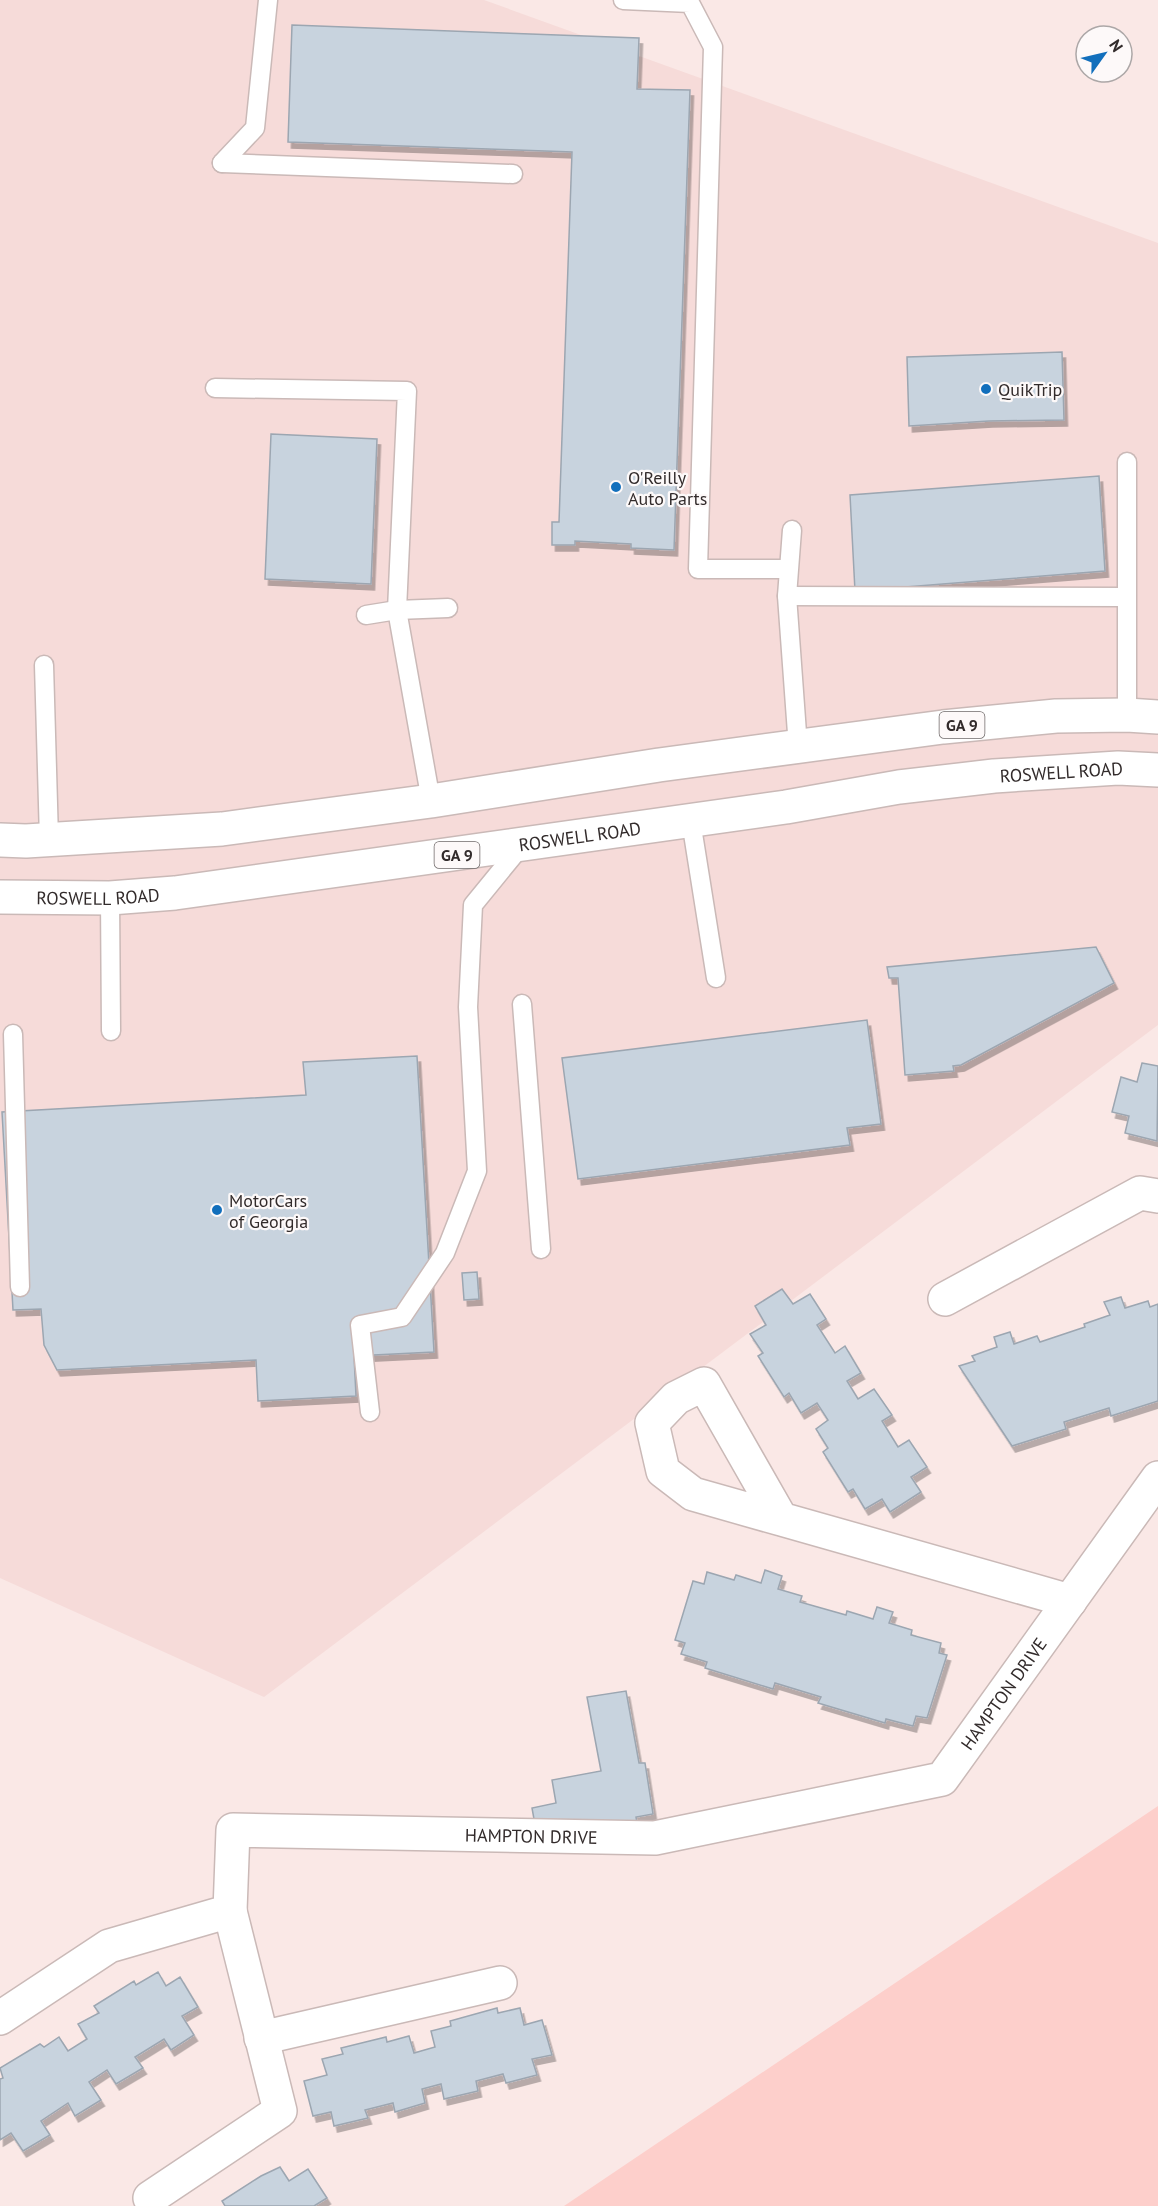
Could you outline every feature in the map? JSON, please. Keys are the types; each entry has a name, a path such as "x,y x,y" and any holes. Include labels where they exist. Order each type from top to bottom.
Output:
{"street":[{"name":"GA 9","path":"0,840 222,829 431,801 659,765 943,727 1033,718 1143,716"},
{"name":"ROSWELL ROAD","path":"0,897 110,898 175,893 691,821 899,787 1118,768 1158,770"},
{"path":"945,1299 1140,1193 1158,1196"},
{"path":"781,1519 704,1384 676,1398 652,1423 663,1471 693,1494 781,1519 1070,1601"},
{"name":"HAMPTON DRIVE","path":"230,1911 233,1830 655,1838 942,1779 1158,1478"},
{"path":"0,2018 109,1946 230,1911 280,2111 150,2198"},
{"path":"261,2038 500,1983"}],"lane":[{"path":"268,0 255,128 222,163 513,174"},
{"path":"623,0 690,3 713,46 698,570 788,569"},
{"path":"215,388 407,391 397,610 431,801"},
{"path":"1127,462 1126,597 1143,716"},
{"path":"792,530 787,596 798,747"},
{"path":"787,596 1126,597"},
{"path":"366,615 397,610 448,608"},
{"path":"44,665 50,839"},
{"path":"691,821 716,978"},
{"path":"370,1412 360,1325 402,1317 445,1253 477,1171 468,1007 473,905 522,845"},
{"path":"110,898 111,1031"},
{"path":"522,1004 541,1250"},
{"path":"13,1034 20,1287"}],"shaded area":[{"path":"0,0 484,0 1158,243 1158,1025 264,1697 0,1578"},
{"path":"1158,1806 1158,2206 564,2206"}],"building":[{"path":"292,25 639,38 637,89 690,90 674,550 631,548 631,544 575,541 575,545 552,545 552,522 559,522 572,152 288,142"},
{"name":"QuikTrip","path":"1062,352 1064,420 989,421 909,426 907,357"},
{"path":"271,434 377,439 371,584 265,579"},
{"path":"1099,476 1105,571 855,591 850,495"},
{"path":"1096,947 1114,983 961,1065 953,1066 954,1071 905,1075 898,978 889,978 887,967"},
{"path":"867,1020 881,1124 847,1128 850,1145 578,1179 562,1058"},
{"name":"MotorCars of Georgia","path":"417,1056 434,1352 354,1356 356,1396 258,1401 256,1360 57,1370 44,1345 41,1309 13,1310 2,1112 306,1095 303,1062"},
{"path":"1142,1063 1158,1066 1157,1141 1125,1133 1129,1116 1112,1112 1121,1077 1137,1082"},
{"path":"477,1272 479,1299 464,1300 462,1273"},
{"path":"782,1289 793,1304 810,1294 826,1319 817,1325 835,1353 845,1346 861,1373 847,1381 858,1399 874,1389 892,1415 882,1421 898,1447 909,1440 927,1467 911,1477 921,1492 890,1512 882,1499 865,1509 853,1489 848,1492 823,1452 828,1448 816,1429 828,1420 817,1403 801,1413 789,1393 784,1397 758,1356 763,1353 750,1334 766,1325 755,1306"},
{"path":"1121,1297 1125,1308 1148,1301 1150,1307 1158,1304 1158,1401 1111,1416 1109,1408 1064,1422 1066,1429 1012,1446 959,1366 975,1361 972,1356 997,1347 994,1337 1010,1332 1014,1344 1037,1336 1040,1342 1085,1327 1084,1324 1110,1315 1104,1302"},
{"path":"765,1570 782,1576 778,1589 802,1596 800,1602 846,1615 847,1611 873,1619 877,1607 893,1612 889,1623 912,1630 911,1635 941,1643 939,1653 947,1655 927,1718 916,1716 913,1726 886,1719 885,1723 818,1703 821,1697 775,1683 773,1689 705,1668 707,1662 681,1654 685,1643 675,1640 693,1581 704,1584 707,1572 734,1580 736,1575 761,1583"},
{"path":"626,1691 639,1763 645,1763 653,1814 636,1817 637,1823 537,1836 532,1808 556,1803 552,1780 601,1771 587,1697"},
{"path":"158,1972 166,1986 180,1977 198,2007 182,2016 194,2035 171,2050 164,2039 135,2057 143,2068 116,2084 107,2070 89,2082 101,2100 75,2116 68,2103 41,2121 50,2135 23,2151 11,2133 0,2140 0,2079 3,2078 0,2068 40,2044 44,2047 59,2037 68,2051 87,2039 78,2024 99,2013 94,2006 134,1981 136,1985"},
{"path":"497,2008 498,2013 520,2008 524,2025 542,2020 552,2055 532,2059 537,2075 506,2083 503,2074 476,2081 478,2091 444,2099 441,2084 422,2089 425,2103 395,2112 393,2103 365,2110 368,2118 334,2126 331,2112 313,2116 304,2081 327,2075 322,2059 343,2054 341,2048 386,2037 387,2042 409,2036 414,2053 435,2047 431,2031 451,2026 450,2021"},
{"path":"280,2167 289,2181 308,2169 327,2198 314,2206 225,2206 222,2201 261,2176"}],"place":[{"name":"QuikTrip","path":"986,389"},
{"name":"O'Reilly Auto Parts","path":"616,487"},
{"name":"MotorCars of Georgia","path":"217,1210"}]}
